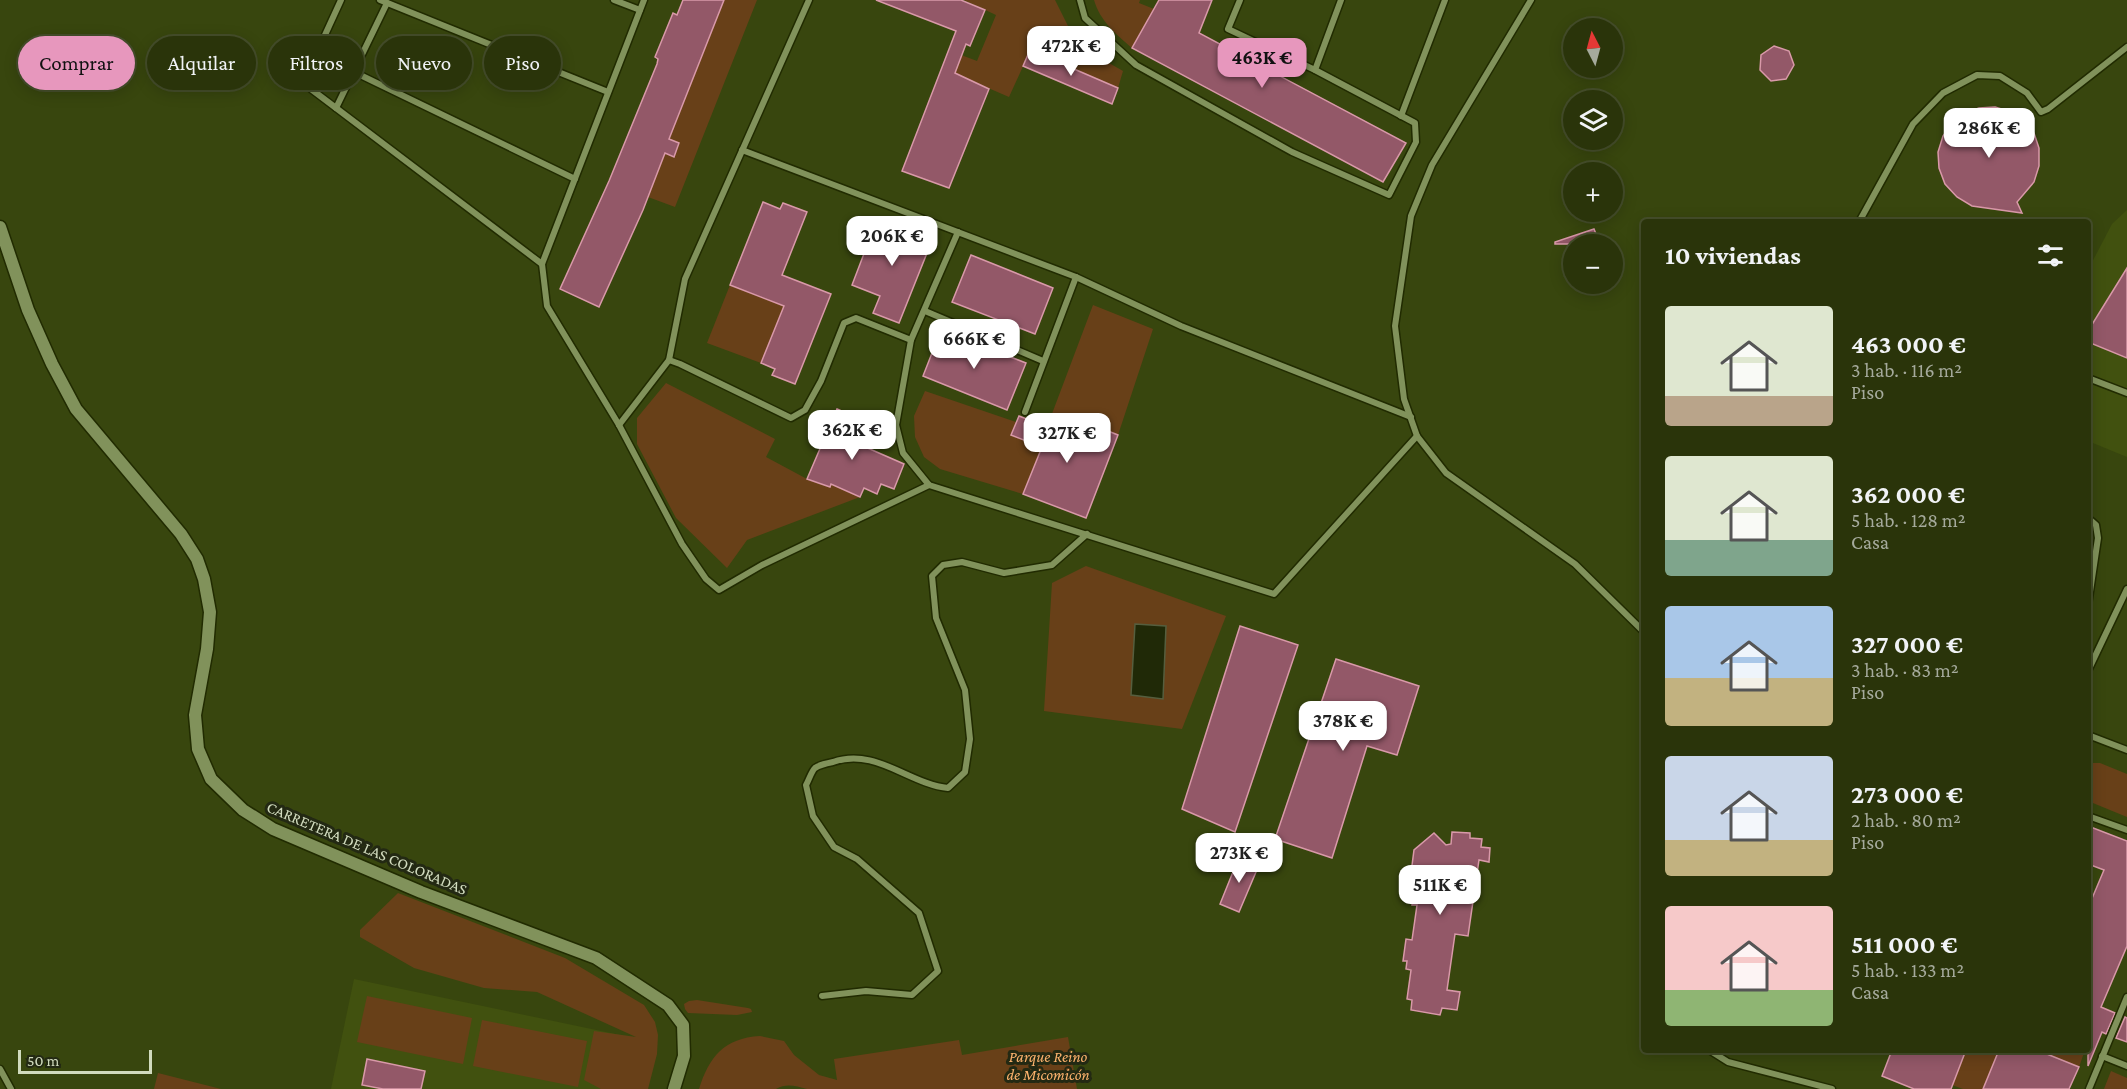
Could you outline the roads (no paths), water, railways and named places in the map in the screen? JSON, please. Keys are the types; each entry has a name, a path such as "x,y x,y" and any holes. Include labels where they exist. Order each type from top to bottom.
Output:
{"street":[{"path":"341,0 303,83 542,264"},
{"path":"614,0 640,10"},
{"path":"644,0 542,264 547,306 620,425 682,544 706,579 720,590 762,565 929,484"},
{"path":"620,425 669,360 685,279 809,0"},
{"path":"1080,0 1085,18 1136,65 1292,152 1389,195 1416,142 1415,123 1315,70 1228,29 1240,0"},
{"path":"1315,70 1341,0"},
{"path":"1401,116 1445,0"},
{"path":"1531,0 1432,165 1411,216 1395,326 1404,399 1417,436 1446,473 1575,564 1641,629"},
{"path":"364,48 384,1 609,92"},
{"path":"1861,219 1912,124 1943,93 1977,75 2000,76 2027,93 2041,112 2048,109 2127,47"},
{"path":"364,77 575,179"},
{"path":"336,108 345,90"},
{"path":"742,150 1076,277 1181,326 1411,417"},
{"name":"CARRETERA DE LAS COLORADAS","path":"0,227 28,310 52,364 76,409 181,534 197,559 204,579 210,612 207,649 195,715 198,749 210,779 243,810 273,829 421,892 596,958 668,1005 683,1024 684,1056 674,1089"},
{"path":"958,232 911,340 896,425 903,453 929,484 1274,594 1417,436"},
{"path":"1025,412 1076,277"},
{"path":"926,310 1043,361"},
{"path":"669,360 791,418 805,410 816,391 844,323 856,318 911,340"},
{"path":"2091,379 2127,393"},
{"path":"2091,521 2096,525 2098,538 2091,585"},
{"path":"822,996 866,991 912,995 938,971 919,913 857,859 834,848 813,816 806,785 816,768 844,758 856,758 884,764 934,786 948,788 965,772 970,739 965,690 936,618 932,576 943,565 962,562 1004,573 1052,565 1087,534"},
{"path":"2091,665 2126,592"},
{"path":"2091,736 2127,750"},
{"path":"2091,817 2127,831"},
{"path":"2089,1089 2127,997"},
{"path":"1714,1053 1728,1062 1832,1089"},
{"path":"2103,1056 2127,1066"},
{"path":"0,1069 11,1089"}],"park label":[{"name":"Parque Reino de Micomicón","path":"1048,1065"}]}
